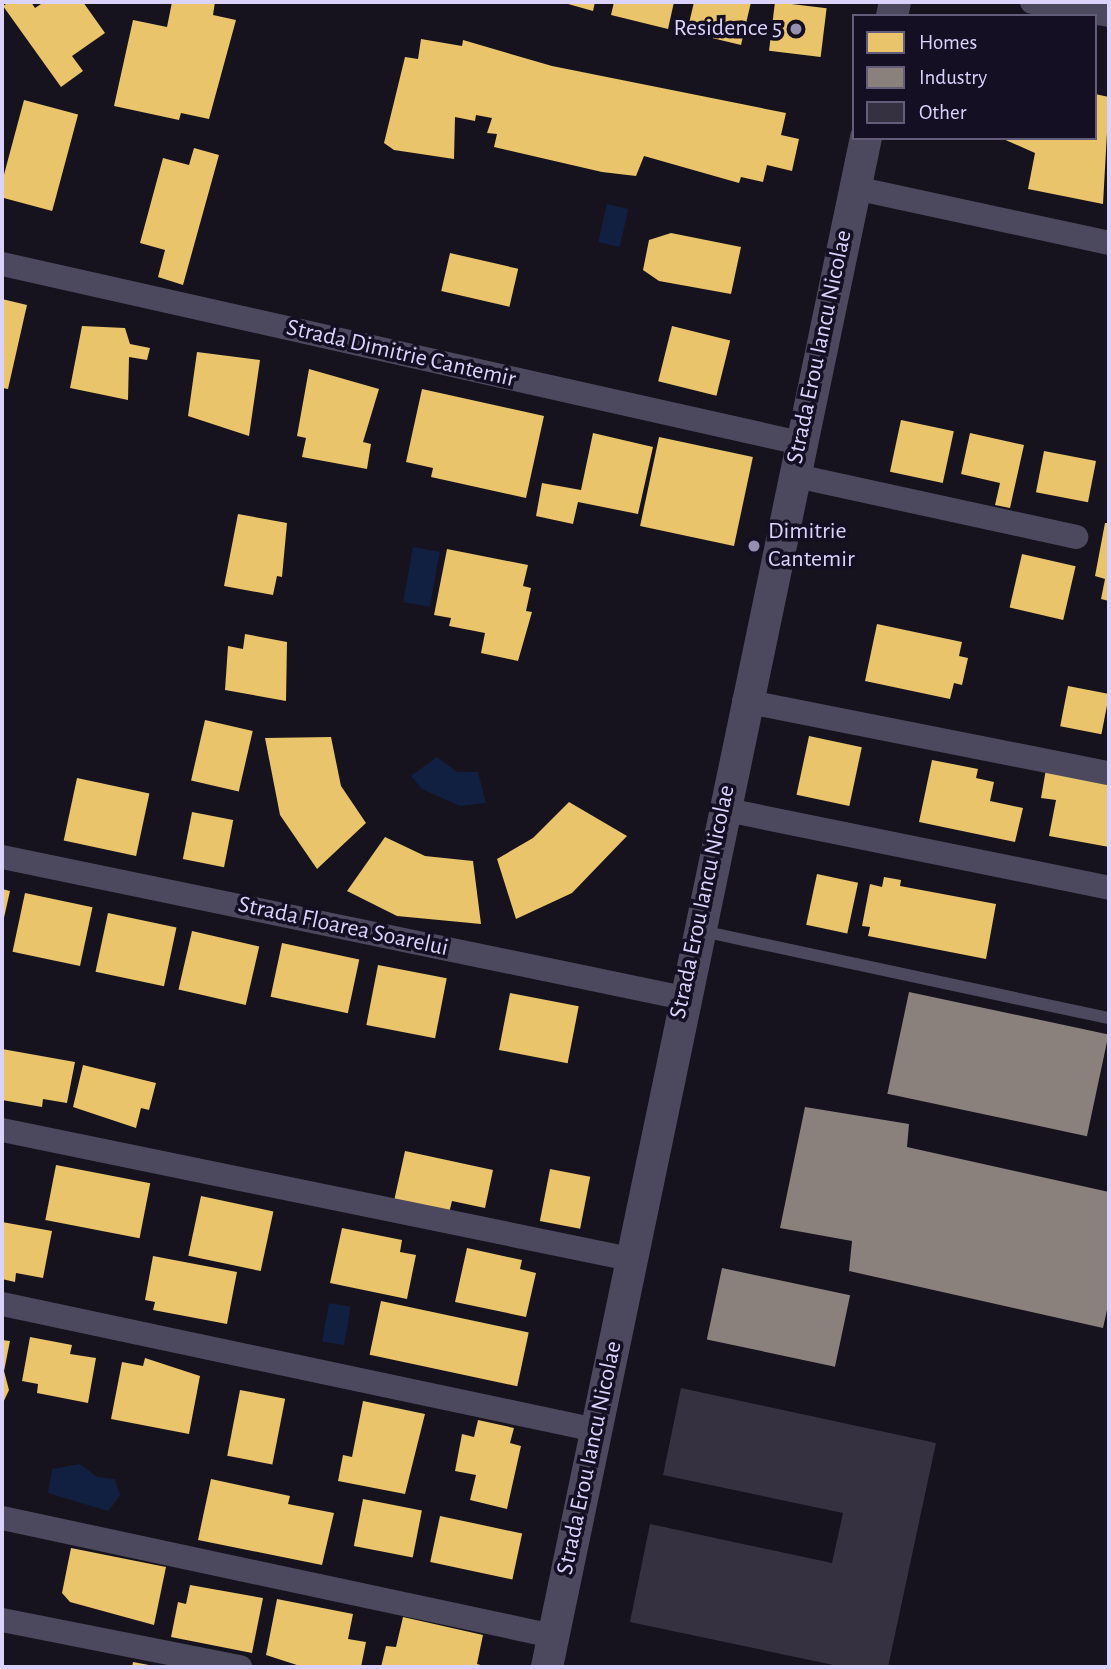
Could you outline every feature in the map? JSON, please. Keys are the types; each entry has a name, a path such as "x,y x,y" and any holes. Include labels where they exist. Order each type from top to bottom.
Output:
{"street":[{"path":"1032,2 1109,15"},
{"name":"Strada Erou Iancu Nicolae","path":"547,1667 744,701 866,140"},
{"path":"855,188 1109,243"},
{"name":"Strada Dimitrie Cantemir","path":"2,264 800,443"},
{"path":"792,475 1076,537"},
{"path":"744,701 1109,772"},
{"path":"722,809 1109,888"},
{"name":"Strada Floarea Soarelui","path":"2,857 684,998"},
{"path":"2,1130 631,1259"},
{"path":"2,1304 596,1430"},
{"path":"2,1518 553,1636"},
{"path":"2,1620 240,1667"}],"lane":[{"path":"698,930 1109,1018"}],"water":[{"path":"607,204 628,209 620,247 598,242"},
{"path":"413,547 440,552 430,607 403,602"},
{"path":"437,757 457,772 478,772 486,803 460,806 422,789 411,776"},
{"path":"329,1303 351,1307 344,1345 322,1341"},
{"path":"80,1464 97,1477 115,1479 120,1496 108,1511 48,1493 52,1469"}],"building: Homes":[{"path":"9,2 31,2 35,8 44,2 83,2 105,33 72,56 83,71 61,87 3,6"},
{"path":"172,2 215,2 213,15 236,20 209,119 181,113 179,120 114,106 133,20 167,27"},
{"path":"561,2 595,2 593,11"},
{"path":"614,2 674,2 668,29 611,15"},
{"path":"694,2 751,2 741,45 687,32"},
{"name":"Residence 5","path":"775,2 827,8 821,57 769,51"},
{"path":"421,39 462,46 463,40 552,66 786,113 781,135 799,139 792,171 767,165 763,182 741,177 739,183 644,156 636,176 602,172 494,147 497,134 487,133 492,118 476,115 475,121 455,117 454,159 394,150 384,143 405,57 418,59"},
{"path":"1097,94 1109,97 1103,204 1028,189 1035,153 1006,140 1097,140"},
{"path":"24,100 78,114 52,211 2,198 2,182"},
{"path":"194,148 219,155 183,285 158,277 165,250 140,243 163,158 189,165"},
{"path":"671,233 741,247 731,294 659,281 643,270 649,240"},
{"path":"450,253 518,269 509,307 441,291"},
{"path":"2,299 27,305 8,389 2,388"},
{"path":"82,326 125,328 130,344 150,348 147,360 129,357 128,400 70,388"},
{"path":"672,326 730,341 716,396 658,381"},
{"path":"197,352 260,360 249,436 188,416"},
{"path":"309,369 379,389 363,442 371,444 367,469 302,457 306,438 297,436"},
{"path":"422,389 544,416 526,498 431,477 433,468 406,462"},
{"path":"901,420 954,431 943,483 890,472"},
{"path":"593,433 653,447 638,514 578,502 573,524 536,516 542,483 581,490"},
{"path":"970,433 1024,445 1010,508 995,505 1000,483 961,474"},
{"path":"659,437 753,457 734,546 640,526"},
{"path":"1044,451 1096,461 1088,502 1036,492"},
{"path":"238,514 287,523 282,577 277,576 273,595 224,586"},
{"path":"1105,523 1109,523 1109,601 1101,599 1105,579 1095,576"},
{"path":"447,549 528,565 523,586 531,588 526,611 532,612 518,661 481,653 485,633 449,626 451,618 434,615"},
{"path":"1022,554 1076,566 1063,620 1010,608"},
{"path":"877,624 962,642 959,656 968,658 962,685 954,683 950,699 865,681"},
{"path":"245,634 287,642 286,701 225,690 228,646 243,649"},
{"path":"1068,686 1109,694 1101,734 1060,726"},
{"path":"205,720 253,731 239,791 191,780"},
{"path":"809,736 862,747 849,806 797,795"},
{"path":"331,737 341,786 366,823 317,869 280,815 265,738"},
{"path":"932,760 978,769 976,778 994,782 990,801 1023,808 1015,842 919,822"},
{"path":"1046,769 1109,781 1109,847 1049,836 1056,800 1041,798"},
{"path":"77,778 149,793 136,856 64,841"},
{"path":"569,802 627,836 572,893 516,919 497,859 533,838"},
{"path":"192,812 233,820 224,867 183,859"},
{"path":"385,837 425,856 473,861 481,924 397,916 347,891"},
{"path":"817,874 858,883 847,934 806,925"},
{"path":"884,877 901,880 900,886 996,904 986,959 868,936 870,927 862,926 870,884 882,887"},
{"path":"2,889 10,891 3,922 2,922"},
{"path":"25,893 92,907 80,966 13,952"},
{"path":"108,913 176,928 164,986 96,972"},
{"path":"192,931 259,947 246,1005 179,989"},
{"path":"282,943 359,959 348,1013 271,997"},
{"path":"378,965 447,978 435,1038 366,1025"},
{"path":"510,993 579,1006 568,1063 499,1050"},
{"path":"2,1049 75,1062 67,1103 43,1099 42,1107 2,1100"},
{"path":"83,1065 156,1083 149,1110 141,1108 136,1128 73,1107"},
{"path":"405,1151 493,1170 485,1208 452,1201 449,1213 394,1201"},
{"path":"56,1165 150,1183 140,1238 45,1220"},
{"path":"550,1169 590,1177 580,1229 540,1221"},
{"path":"201,1196 273,1211 261,1271 188,1256"},
{"path":"2,1222 52,1231 43,1278 16,1273 15,1282 2,1279"},
{"path":"342,1228 402,1240 400,1252 416,1255 407,1299 330,1283"},
{"path":"467,1248 522,1260 520,1269 536,1273 526,1317 455,1302"},
{"path":"153,1256 237,1272 227,1324 153,1310 155,1302 145,1300"},
{"path":"381,1301 529,1332 517,1386 370,1355"},
{"path":"30,1337 72,1345 70,1354 96,1358 88,1403 37,1393 38,1384 22,1381"},
{"path":"2,1340 10,1341 4,1371 9,1390 2,1405"},
{"path":"145,1358 200,1376 189,1434 111,1419 122,1362 143,1366"},
{"path":"240,1390 285,1399 272,1465 227,1456"},
{"path":"363,1401 425,1414 405,1494 338,1481 343,1455 352,1457"},
{"path":"478,1420 514,1428 510,1443 521,1446 507,1509 470,1500 476,1475 455,1471 462,1434 474,1437"},
{"path":"211,1479 290,1496 288,1504 334,1513 322,1565 198,1540"},
{"path":"363,1499 422,1510 413,1558 354,1546"},
{"path":"440,1516 522,1533 512,1579 430,1562"},
{"path":"71,1548 166,1567 154,1625 70,1602 62,1593"},
{"path":"190,1585 263,1598 252,1653 171,1637 178,1602 186,1604"},
{"path":"277,1599 353,1614 348,1639 366,1642 361,1667 303,1667 266,1655"},
{"path":"403,1617 483,1635 477,1664 487,1667 381,1667 386,1646 396,1647"},
{"path":"133,1662 154,1666 154,1667 132,1667"}],"building: Industry":[{"path":"909,992 1109,1034 1087,1136 887,1094"},
{"path":"805,1107 909,1124 907,1147 1109,1192 1109,1301 1103,1328 849,1271 852,1241 780,1228"},
{"path":"722,1268 850,1295 835,1367 707,1339"}],"building: Other":[{"path":"681,1388 936,1443 888,1667 843,1667 630,1622 650,1524 832,1563 843,1513 663,1475"}],"place":[{"name":"Residence 5","path":"796,29"},
{"name":"Dimitrie Cantemir","path":"754,546"}]}
